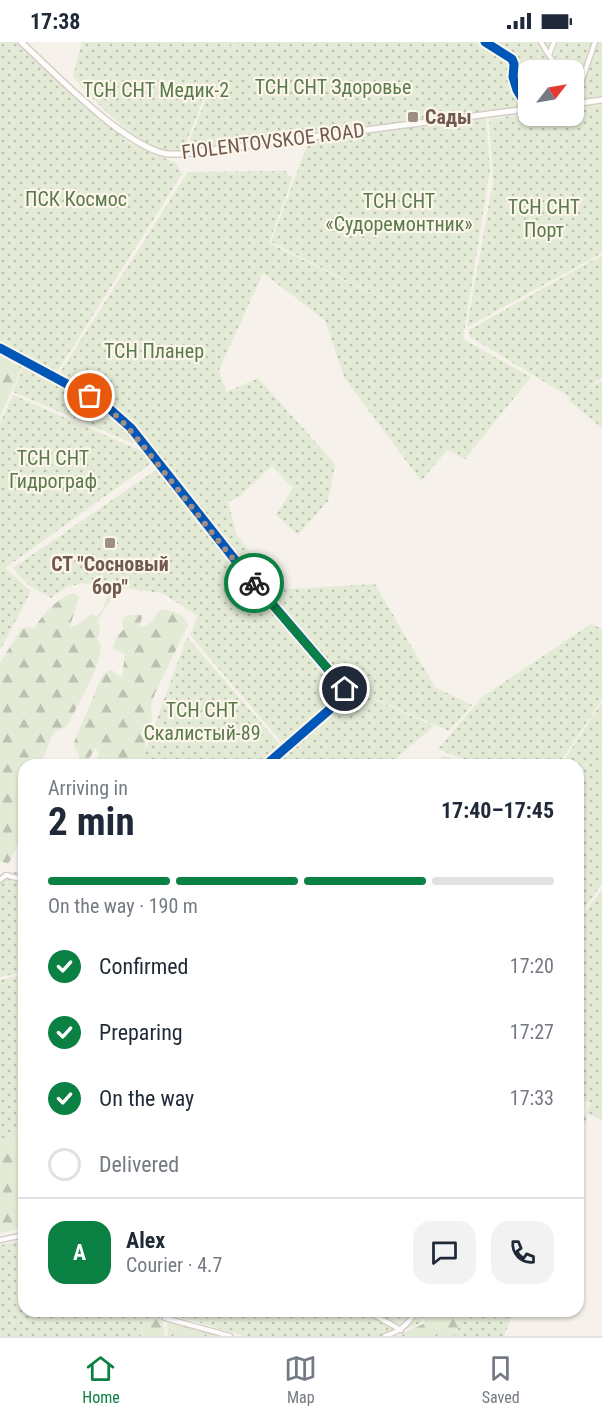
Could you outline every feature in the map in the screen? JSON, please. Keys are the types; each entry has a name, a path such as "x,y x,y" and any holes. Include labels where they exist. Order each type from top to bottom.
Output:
{"main road":[{"name":"FIOLENTOVSKOE ROAD","path":"21,42 133,141 161,153 182,154 518,110"},
{"path":"584,102 602,100"}],"street":[{"path":"485,42 512,59 513,77 518,92"},
{"path":"542,42 552,60"},
{"path":"549,54 554,42"},
{"path":"584,74 595,42"},
{"path":"0,348 104,404 131,428 243,570 345,689 344,697 273,759"},
{"path":"0,880 6,875 18,878"},
{"path":"0,1240 18,1236"},
{"path":"377,1317 400,1330"},
{"path":"385,1336 400,1330 413,1317"},
{"path":"165,1318 230,1336"}],"green space":[{"name":"ПСК Космос","path":"0,42 16,42 129,143 176,163 182,174 57,372 0,343"},
{"name":"ТСН СНТ Здоровье","path":"82,42 232,42 231,45 236,50 233,42 314,42 311,46 316,42 480,42 509,60 515,91 518,95 518,108 185,152 207,96 212,89 205,95 183,151 162,151 150,146 126,129 100,106 73,76"},
{"path":"489,42 553,42 548,57 549,60 518,60 518,92 512,55"},
{"path":"558,42 602,42 602,96 584,98 584,60 557,60 554,55"},
{"name":"ТСН СНТ Порт","path":"602,105 602,253 467,327 493,181 489,119 518,115 518,126 584,126 584,107"},
{"name":"ТСН Планер","path":"486,118 490,170 463,339 531,377 465,459 447,450 421,481 344,377 325,320 263,273 219,370 226,392 258,378 335,464 328,501 298,535 276,515 293,488 272,466 240,496 228,502 236,533 264,572 288,589 375,584 435,687 472,705 449,731 346,686 213,526 131,422 109,401 59,374 188,172 286,171 292,179 269,243 404,310 271,242 309,140"},
{"path":"602,255 602,378 585,389 602,381 602,428 568,400 571,398 469,336 469,330"},
{"path":"0,354 23,365 0,417"},
{"path":"24,365 106,408 132,433 142,447 13,392"},
{"name":"ТСН СНТ Гидрограф","path":"13,395 146,453 153,462 5,568 31,591 0,650 0,423"},
{"path":"159,468 236,566 344,691 283,744 190,635 198,616 162,593 110,586 82,583 67,587 51,598 27,584 13,568"},
{"path":"74,593 79,597 70,626 76,626 91,614 96,616 101,612 109,593 112,598 98,620 100,632 97,638 101,647 99,660 67,726 55,732 51,737 43,759 18,759 18,843 8,864 0,861 0,663 21,629 34,628 46,612"},
{"path":"162,609 174,612 184,617 188,625 155,693 151,707 152,720 144,733 146,749 142,759 97,759 99,753 95,748 89,759 78,759 80,757 74,746 75,740 102,676 112,670 122,678 125,654 113,649 116,637 124,629 122,623 124,617 143,615 139,627 142,627 150,623"},
{"path":"591,624 602,629 602,700 562,759 464,759 438,749 482,697"},
{"name":"ТСН СНТ Скалистый-89","path":"187,637 282,747 349,688 434,726 395,759 142,759"},
{"path":"602,702 602,884 584,909 584,759 565,759"},
{"path":"18,872 18,973 0,977 0,874"},
{"path":"602,889 602,1120 586,1113 591,1103 584,1100 584,914"},
{"path":"18,976 18,1135 0,1139 0,980"},
{"path":"18,1135 18,1229 0,1233 0,1139"},
{"path":"18,1241 18,1317 160,1317 137,1336 0,1336 0,1245"},
{"path":"180,1317 424,1317 421,1323 390,1336 244,1336"},
{"path":"426,1317 464,1317 453,1336 397,1336 423,1324"},
{"path":"453,1317 512,1317 504,1336 444,1336"},
{"path":"157,1318 163,1320 165,1336 138,1336"},
{"path":"167,1320 228,1336 168,1336"}],"cycle path":[{"path":"485,42 512,59 513,77 518,92"},
{"path":"0,348 104,404 131,428 243,570 345,689 344,697 273,759"}],"way so far":[{"path":"90,396 104,404 131,428 204,523 254,583"}],"place":[{"name":"Сады","path":"413,117"},
{"name":"СТ \"Сосновый бор\"","path":"110,543"}],"route":[{"path":"254,583 345,689"}],"park label":[{"name":"ТСН СНТ Медик-2","path":"156,90"},
{"name":"ТСН СНТ «Судоремонтник»","path":"399,212"}]}
